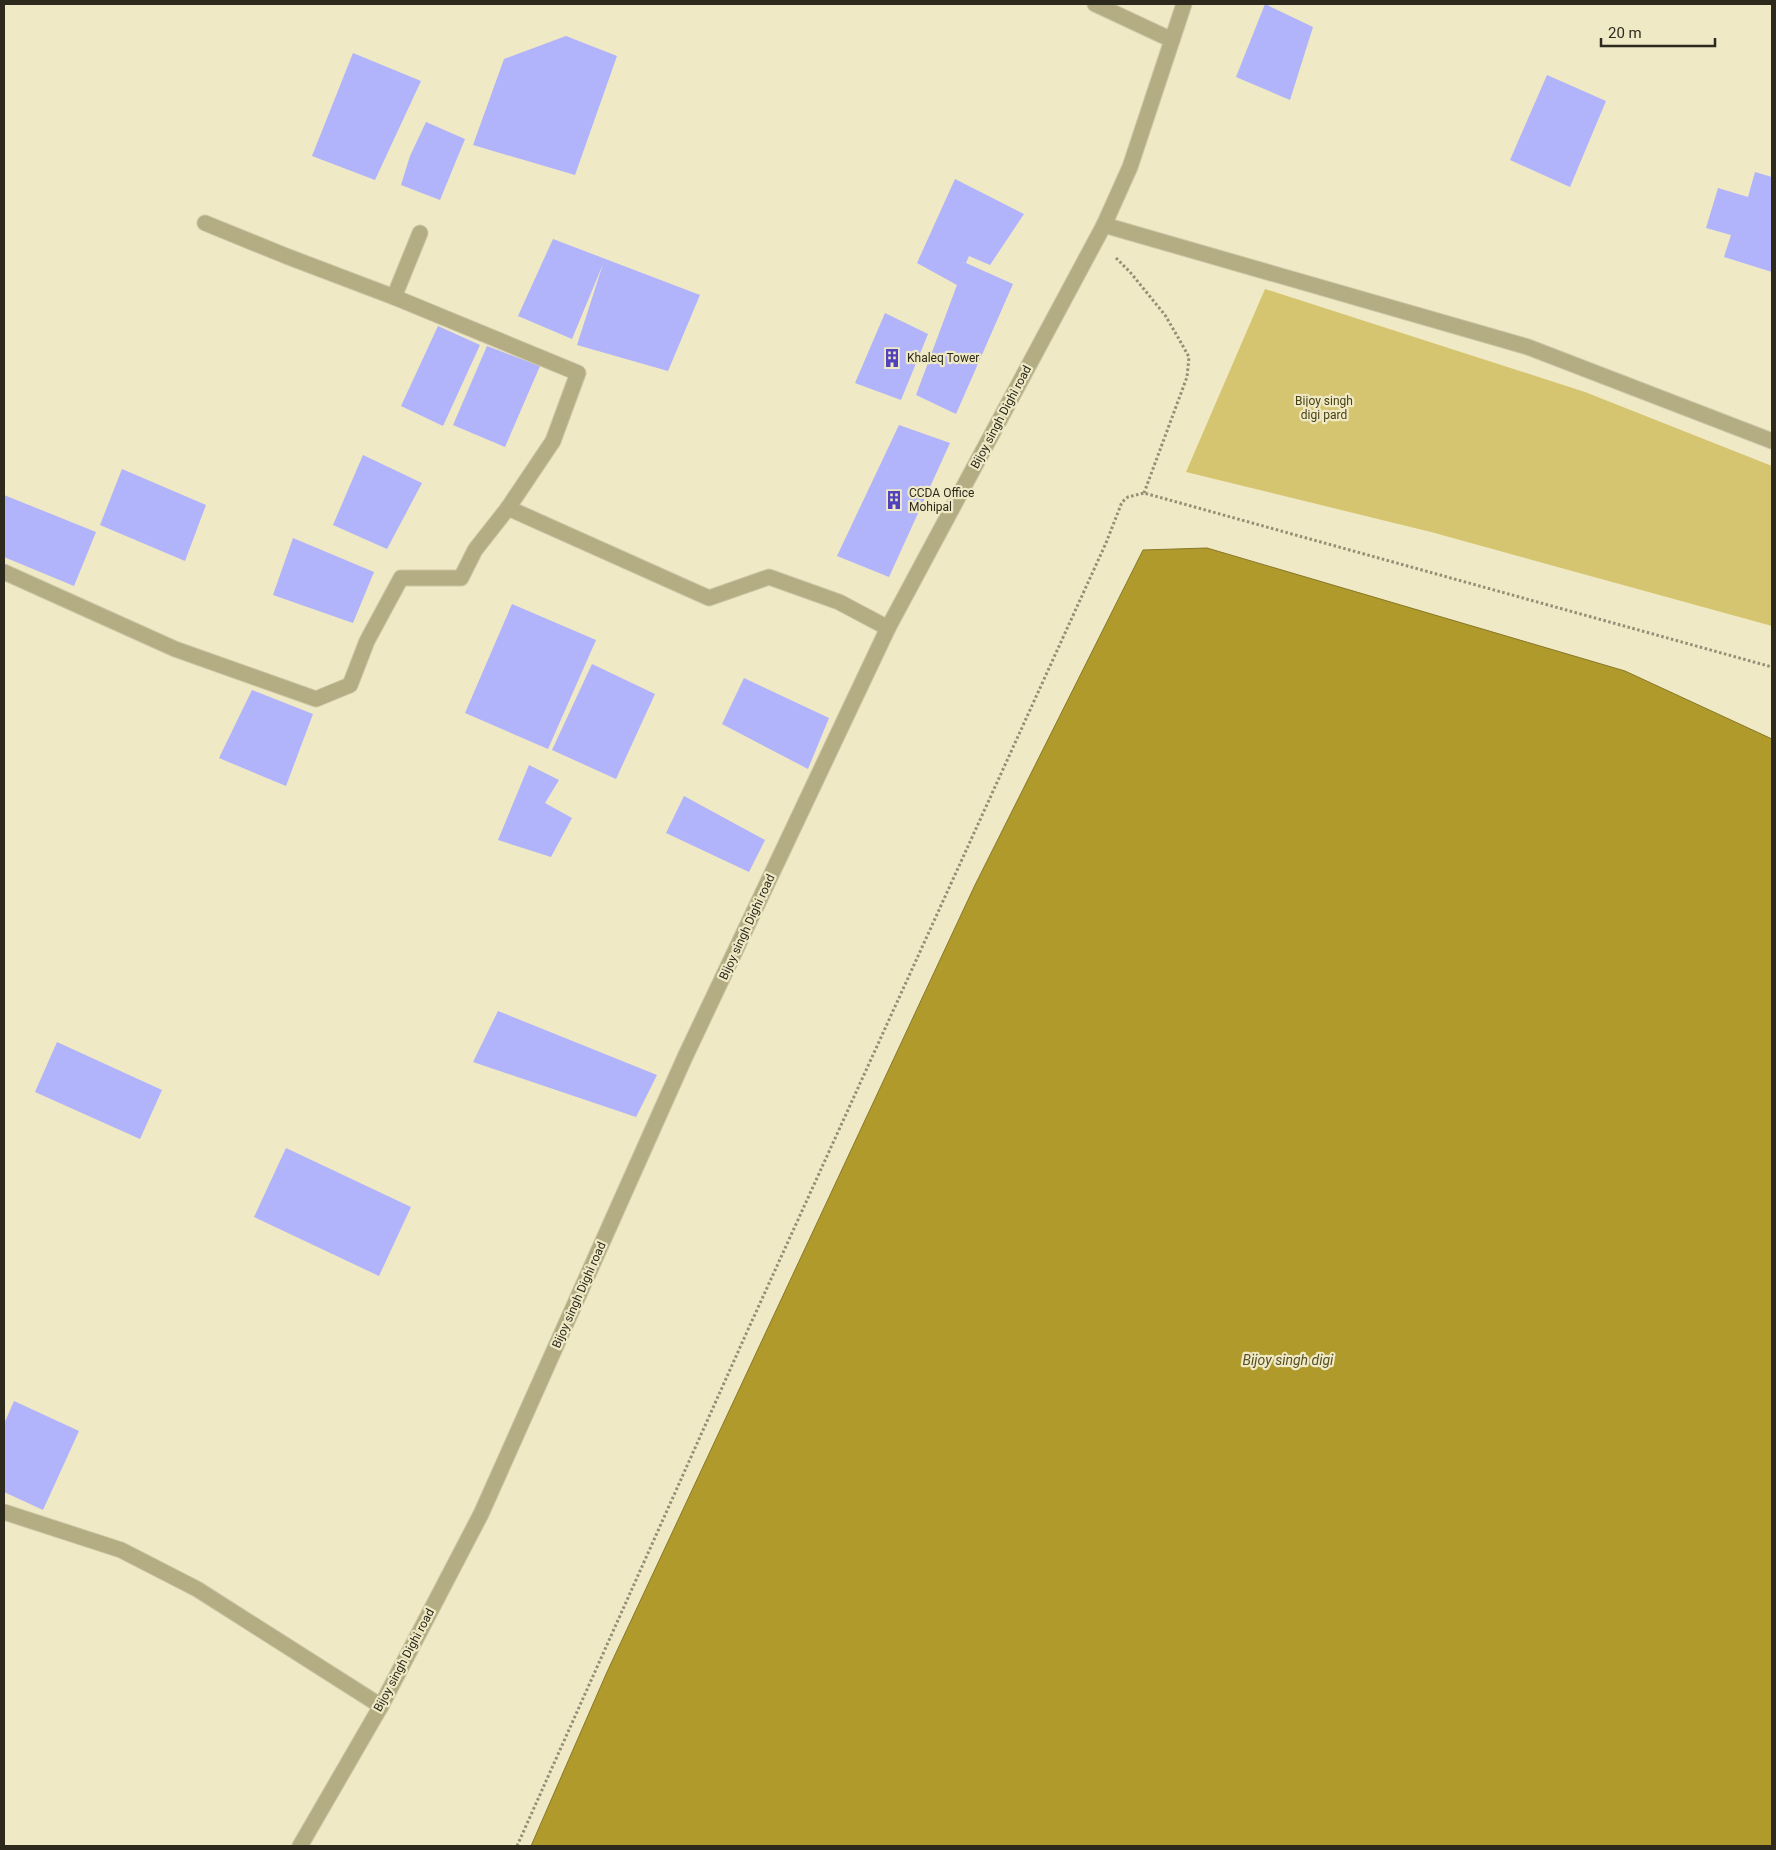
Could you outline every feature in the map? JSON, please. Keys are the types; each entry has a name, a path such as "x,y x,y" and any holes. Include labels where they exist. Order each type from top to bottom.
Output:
{"street":[{"path":"1095,4 1172,40"},
{"name":"Bijoy singh Dighi road","path":"300,1846 381,1706 481,1514 685,1057 888,628 1104,225 1130,167 1184,4"},
{"path":"4,572 175,649 316,699 350,685 367,641 401,578 461,578 475,550 508,508 553,440 578,373 394,297 205,223"},
{"path":"1104,225 1528,347 1772,441"},
{"path":"394,297 420,233"},
{"path":"508,508 709,598 769,577 839,602 888,628"},
{"path":"4,1512 121,1550 188,1584 381,1706"}],"path":[{"path":"1096,239 1130,272 1165,315 1189,357 1187,377 1144,493"},
{"path":"517,1846 746,1334 1106,543 1122,502 1128,497 1144,493 1772,667"}],"green space":[{"name":"Bijoy singh digi pard","path":"1265,289 1585,392 1772,466 1772,626 1431,532 1186,472"}],"water":[{"name":"Bijoy singh digi","path":"1207,548 1625,671 1772,739 1772,1846 531,1846 607,1672 975,885 1143,550"}],"building":[{"path":"1265,4 1313,27 1290,100 1236,77"},
{"path":"566,36 617,56 575,175 473,145 504,59"},
{"path":"353,53 421,81 375,180 312,156"},
{"path":"1547,75 1606,101 1570,187 1510,160"},
{"path":"426,122 465,139 440,200 401,185 410,156"},
{"path":"1755,172 1772,177 1772,272 1724,257 1731,235 1706,228 1718,188 1748,197"},
{"path":"955,179 1024,214 990,265 969,256 966,263 1013,284 956,414 916,395 957,285 917,263"},
{"path":"553,239 700,295 668,371 577,345 603,264 572,339 518,316"},
{"name":"Khaleq Tower","path":"885,313 928,334 901,400 855,383"},
{"path":"438,326 480,345 443,426 401,406"},
{"path":"487,346 540,366 505,447 453,425"},
{"name":"CCDA Office Mohipal","path":"899,425 950,443 889,577 837,556"},
{"path":"363,455 422,483 387,549 333,525"},
{"path":"122,469 206,505 185,561 100,525"},
{"path":"4,495 96,532 74,586 4,557"},
{"path":"293,538 374,572 353,623 273,595"},
{"path":"512,604 596,640 548,749 465,713"},
{"path":"592,664 655,694 616,779 552,750"},
{"path":"744,678 829,718 808,769 722,724"},
{"path":"252,690 313,714 286,786 219,758"},
{"path":"529,765 559,780 545,803 572,818 551,857 498,840"},
{"path":"684,796 765,840 749,872 666,833"},
{"path":"498,1011 657,1075 636,1117 473,1062"},
{"path":"57,1042 162,1090 140,1139 35,1092"},
{"path":"286,1148 411,1207 379,1276 254,1217"},
{"path":"14,1401 79,1431 43,1510 4,1492 4,1424"}],"place":[{"name":"Khaleq Tower","path":"892,358"},
{"name":"CCDA Office Mohipal","path":"894,500"}]}
